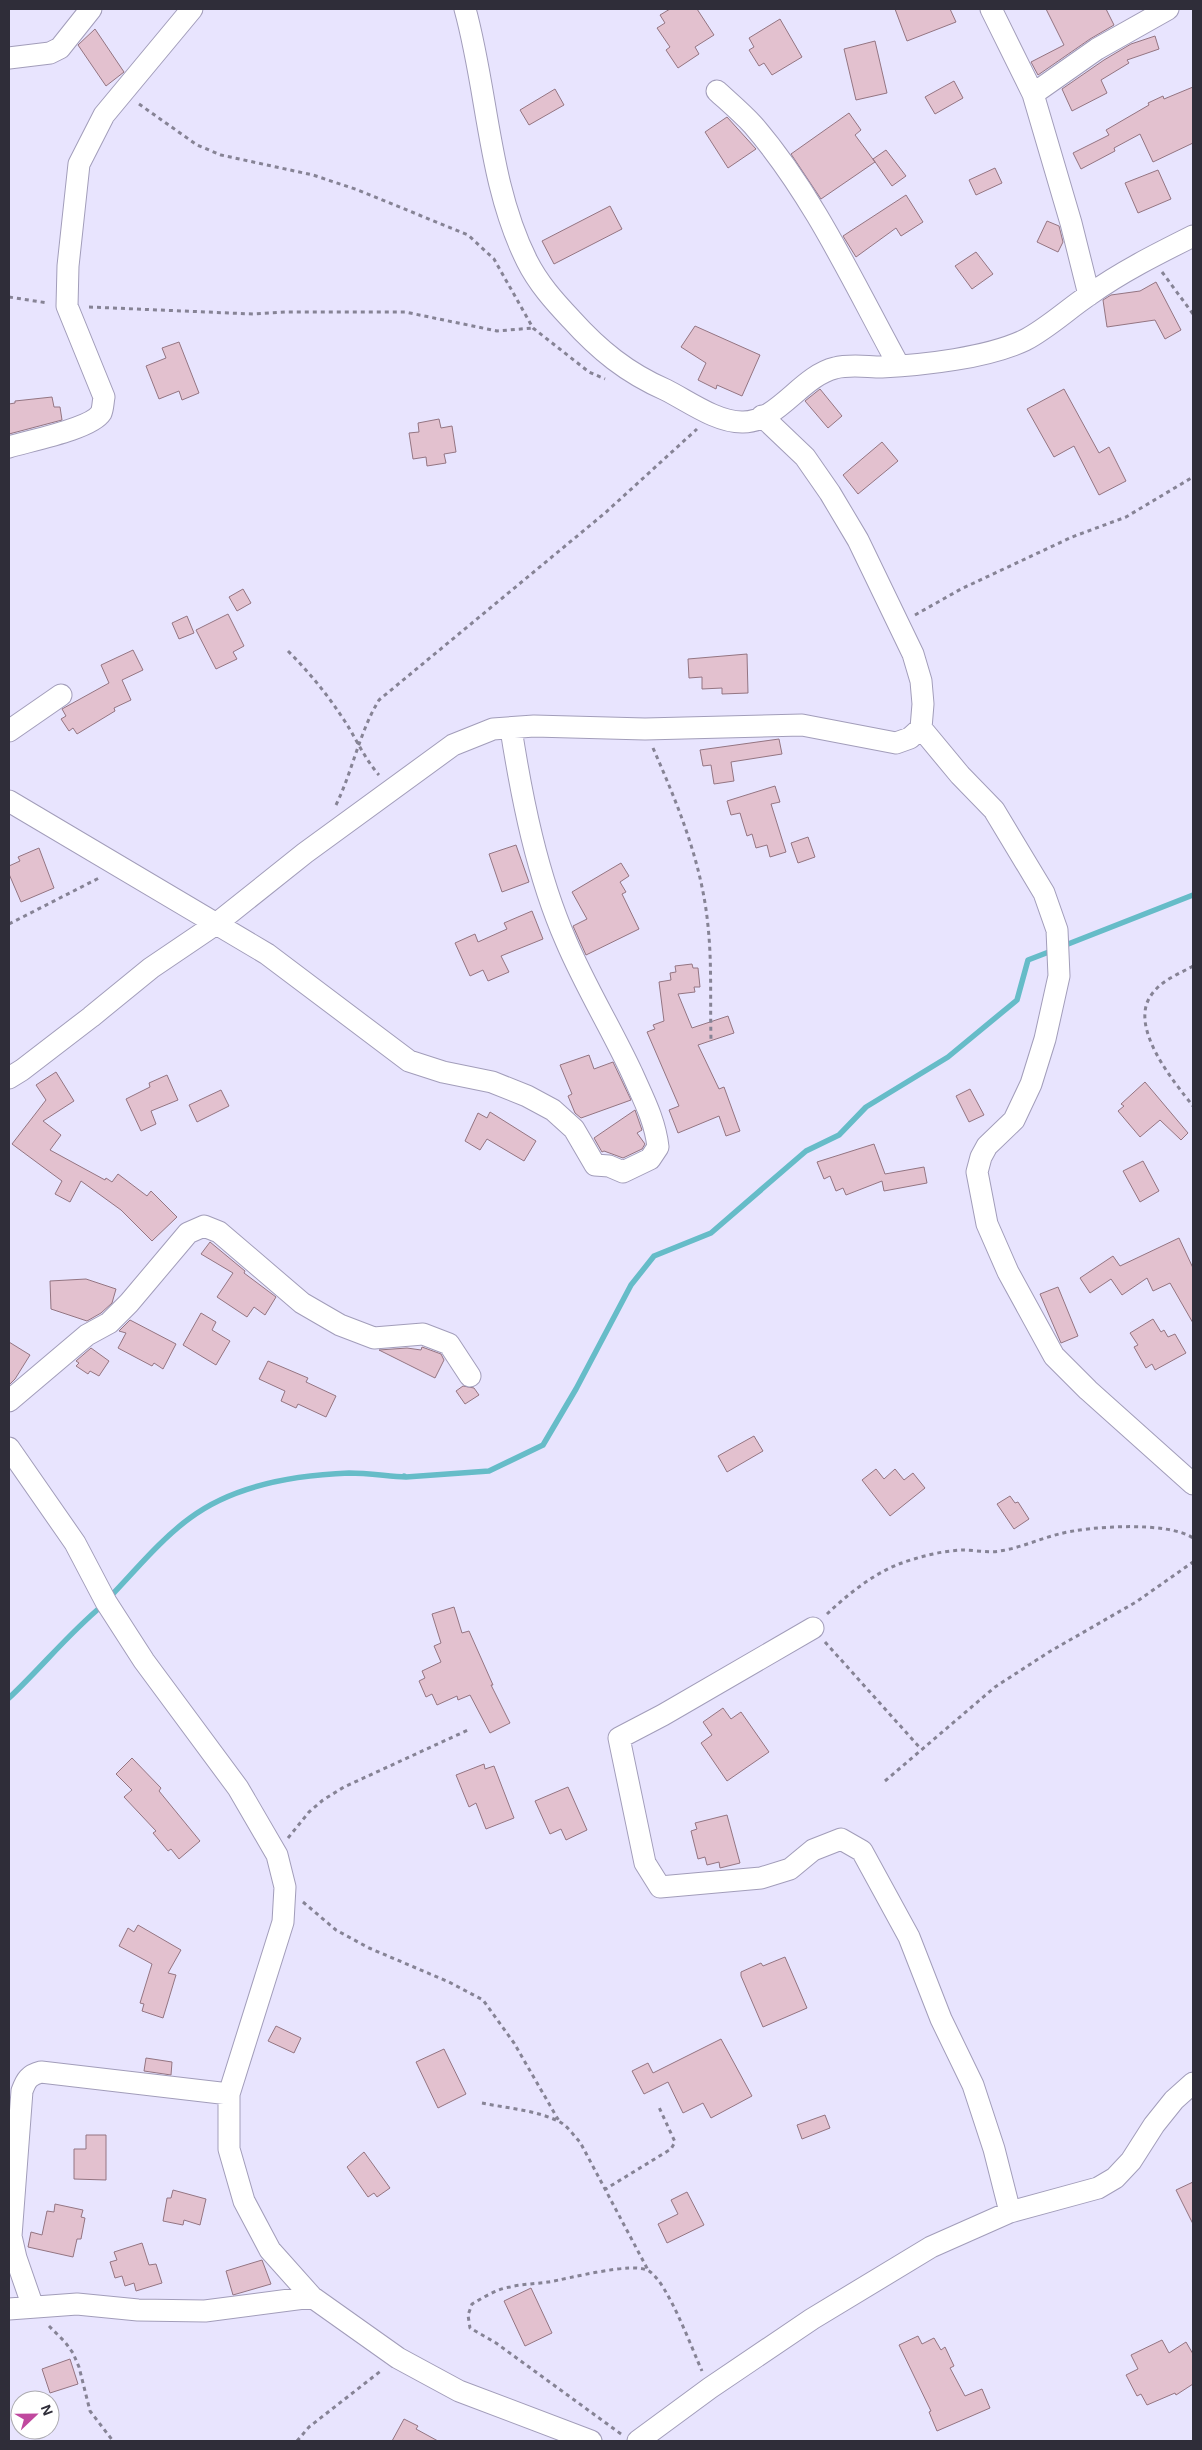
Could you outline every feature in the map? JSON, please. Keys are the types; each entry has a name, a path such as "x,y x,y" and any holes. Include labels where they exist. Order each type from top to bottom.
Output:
{"street":[{"path":"9,58 50,53 60,48 91,9"},
{"path":"9,447 89,423 101,413 104,398 66,306 68,266 79,164 104,115 192,9"},
{"path":"465,9 473,39 498,175 512,224 528,262 549,296 592,342 621,367 642,380 714,414 743,422 762,416 786,402 806,381 836,368 899,366 945,361 1024,340 1063,315 1089,295 1151,257 1193,236"},
{"path":"992,9 1033,94 1071,224 1089,295"},
{"path":"1033,94 1097,49 1168,9"},
{"path":"717,91 752,124 787,169 820,222 899,366"},
{"path":"762,416 805,457 830,492 858,540 882,595 900,623 921,681 921,728 960,775 994,810 1044,893 1057,930 1059,976 1045,1039 1031,1084 1014,1120 988,1146 981,1157 977,1172 987,1224 1008,1272 1054,1356 1088,1390 1193,1484"},
{"path":"9,730 61,695"},
{"path":"9,1078 84,1023 151,968 216,924 305,853 453,745 493,728 511,729 534,726 645,729 802,725 896,743 910,738 921,728"},
{"path":"9,802 267,954 408,1060 443,1072 492,1082 553,1110 574,1129 595,1166 609,1166 623,1172 650,1159 658,1147 656,1126 617,1042 566,941 552,902 522,796 511,729"},
{"path":"9,1401 87,1334 109,1323 130,1303 188,1233 204,1226 219,1232 302,1303 340,1325 374,1338 423,1334 449,1344 470,1376"},
{"path":"9,1448 75,1543 106,1602 144,1661 238,1788 277,1855 285,1887 283,1922 229,2094 229,2149 244,2201 270,2250 312,2297 398,2358 459,2391 591,2441"},
{"path":"813,1628 663,1715 619,1738 645,1863 660,1888 761,1878 790,1869 813,1850 841,1839 862,1851 909,1937 942,2019 973,2085 994,2149 1010,2212"},
{"path":"33,2307 16,2258 11,2236 22,2091 26,2080 33,2074 41,2072 229,2094"},
{"path":"631,2439 812,2319 931,2247 1010,2212 1098,2188 1115,2178 1131,2161 1154,2125 1174,2100 1193,2084"},
{"path":"9,2309 77,2304 138,2310 205,2311 312,2297"}],"path":[{"path":"123,92 197,145 221,155 313,175 358,190 468,235 494,259 533,328 589,372 610,380"},
{"path":"1151,257 1193,314"},
{"path":"9,297 66,306 253,314 286,312 405,312 497,331 533,328"},
{"path":"334,808 345,787 366,722 378,700 605,513 714,414"},
{"path":"900,623 961,589 1072,537 1126,517 1193,477"},
{"path":"288,651 320,685 345,722 358,746 393,790"},
{"path":"645,729 682,816 701,878 709,927 711,1040"},
{"path":"9,924 120,867"},
{"path":"1193,966 1161,984 1151,995 1146,1008 1146,1023 1153,1046 1165,1071 1193,1106"},
{"path":"921,1749 813,1628 834,1608 879,1574 925,1556 962,1550 999,1551 1066,1532 1097,1528 1164,1528 1183,1531 1193,1538"},
{"path":"885,1780 995,1688 1049,1652 1136,1602 1193,1562"},
{"path":"277,1855 296,1827 323,1800 344,1787 468,1730"},
{"path":"285,1887 336,1930 368,1948 449,1982 483,2000 514,2043 559,2121 580,2142 648,2270 659,2281 668,2297 710,2388"},
{"path":"482,2103 559,2121"},
{"path":"604,2190 671,2149 675,2142 658,2105"},
{"path":"631,2439 496,2343 470,2328 468,2315 472,2304 509,2287 550,2282 592,2273 634,2268 648,2270"},
{"path":"33,2307 42,2320 65,2342 73,2353 79,2367 90,2411 112,2441"},
{"path":"297,2441 309,2427 398,2358"}],"building":[{"path":"670,9 697,9 714,35 695,47 699,54 678,68 666,50 670,47 657,28 665,23 660,15"},
{"path":"895,9 950,9 956,22 907,41"},
{"path":"1046,9 1106,9 1114,25 1038,75 1031,62 1064,45"},
{"path":"780,19 802,57 772,75 764,63 759,66 749,50 754,47 749,38"},
{"path":"95,29 124,72 106,86 78,45"},
{"path":"1155,36 1159,49 1127,60 1129,63 1101,80 1107,93 1072,111 1062,89 1131,44"},
{"path":"875,41 887,93 856,100 844,49"},
{"path":"954,81 963,98 935,114 925,97"},
{"path":"1193,87 1193,143 1153,162 1140,134 1114,148 1115,151 1081,169 1073,153 1109,135 1106,130 1149,105 1148,103 1163,96 1164,99"},
{"path":"555,89 564,105 529,125 520,110"},
{"path":"849,113 861,130 855,135 875,162 821,199 791,154"},
{"path":"727,117 756,149 728,168 705,132"},
{"path":"886,150 906,176 892,186 873,159"},
{"path":"995,168 1002,183 976,195 969,180"},
{"path":"1158,170 1171,199 1138,213 1125,183"},
{"path":"906,195 923,222 901,236 896,228 856,257 843,236"},
{"path":"610,206 622,229 554,264 542,241"},
{"path":"1047,221 1059,226 1063,242 1058,252 1037,242"},
{"path":"976,252 993,274 972,289 955,266"},
{"path":"1156,282 1181,330 1165,339 1155,320 1107,327 1103,300 1111,295 1140,291"},
{"path":"695,326 760,355 742,396 717,385 716,389 698,380 706,363 681,347"},
{"path":"179,342 199,393 182,400 179,391 159,399 146,366 166,358 162,348"},
{"path":"820,389 842,416 828,428 805,401"},
{"path":"1064,389 1099,453 1109,447 1126,481 1099,495 1074,446 1054,457 1027,409"},
{"path":"52,397 54,407 60,407 62,420 9,434 9,404 15,403 15,401"},
{"path":"439,419 441,428 452,426 456,452 444,454 446,463 427,466 426,457 413,459 409,433 419,432 418,423"},
{"path":"882,442 898,461 858,494 843,475"},
{"path":"243,589 251,603 237,611 229,597"},
{"path":"228,614 244,646 233,652 237,659 216,669 196,630"},
{"path":"187,616 194,633 179,639 172,623"},
{"path":"133,650 143,670 122,680 131,700 114,708 115,711 77,734 73,728 69,731 61,719 66,716 62,709 109,683 101,665"},
{"path":"747,654 748,693 722,694 722,688 702,689 702,677 689,678 688,659"},
{"path":"779,739 782,754 731,762 734,781 714,784 711,765 703,766 700,750"},
{"path":"775,786 780,802 771,804 786,852 770,857 767,845 756,848 752,834 747,836 740,813 731,815 727,801"},
{"path":"808,837 815,857 798,863 791,843"},
{"path":"516,845 529,882 502,892 489,854"},
{"path":"39,848 54,888 21,902 9,874 9,866 20,861 18,857"},
{"path":"621,863 629,876 620,882 626,892 622,894 639,929 586,955 573,926 587,919 572,892"},
{"path":"532,911 543,939 501,956 509,972 488,981 483,970 470,976 455,943 475,934 478,942 507,929 504,923"},
{"path":"692,964 693,968 698,968 700,987 694,987 695,992 678,994 692,1028 728,1016 734,1033 698,1045 719,1089 724,1087 740,1131 726,1136 719,1116 678,1133 669,1110 679,1106 647,1032 655,1029 653,1025 664,1021 659,982 671,980 670,973 676,972 675,966"},
{"path":"589,1055 594,1069 613,1062 631,1100 581,1118 575,1113 568,1096 572,1094 560,1065"},
{"path":"56,1072 74,1101 43,1121 61,1135 50,1150 105,1180 106,1178 112,1182 118,1174 147,1196 151,1191 177,1217 152,1241 121,1210 81,1181 70,1202 55,1194 62,1181 12,1144 46,1100 36,1085"},
{"path":"167,1075 178,1100 151,1111 156,1124 141,1131 126,1099 150,1087 149,1083"},
{"path":"1145,1082 1188,1133 1181,1140 1160,1120 1140,1137 1118,1111 1124,1106 1121,1104"},
{"path":"970,1089 984,1115 969,1122 956,1096"},
{"path":"221,1090 229,1106 197,1122 189,1105"},
{"path":"635,1110 642,1130 637,1133 645,1144 642,1149 623,1158 604,1151 602,1152 594,1138"},
{"path":"490,1112 536,1141 524,1161 487,1139 480,1150 465,1141 478,1113 487,1118"},
{"path":"874,1144 885,1174 924,1167 927,1183 884,1191 882,1181 846,1195 843,1188 836,1191 830,1176 824,1179 817,1162"},
{"path":"1143,1161 1159,1191 1140,1202 1123,1171"},
{"path":"1179,1238 1193,1268 1193,1323 1170,1283 1153,1291 1147,1278 1122,1295 1111,1279 1090,1293 1080,1278 1113,1256 1120,1266"},
{"path":"210,1242 245,1271 244,1273 276,1297 265,1315 254,1307 247,1317 217,1297 233,1273 201,1254"},
{"path":"86,1279 116,1289 112,1303 101,1313 87,1321 51,1309 50,1281"},
{"path":"1058,1287 1078,1336 1061,1343 1040,1294"},
{"path":"201,1313 216,1322 212,1330 230,1341 216,1365 183,1345"},
{"path":"1153,1319 1161,1332 1164,1330 1168,1337 1175,1334 1186,1353 1155,1370 1152,1364 1146,1368 1134,1347 1138,1345 1130,1333"},
{"path":"130,1320 176,1344 163,1369 154,1363 152,1366 118,1348 126,1333 119,1331"},
{"path":"9,1342 30,1355 9,1385"},
{"path":"422,1347 441,1354 444,1360 435,1378 379,1350 407,1348 421,1350"},
{"path":"91,1348 109,1361 99,1376 90,1371 88,1374 76,1366 79,1363 76,1361"},
{"path":"268,1361 308,1378 306,1382 336,1396 326,1417 298,1404 296,1408 281,1401 285,1391 259,1379"},
{"path":"463,1386 474,1388 479,1395 465,1404 456,1391"},
{"path":"754,1436 763,1451 727,1472 718,1456"},
{"path":"876,1469 884,1479 895,1469 904,1480 913,1473 925,1488 890,1516 862,1480"},
{"path":"1010,1496 1015,1503 1018,1502 1029,1519 1014,1529 997,1504"},
{"path":"454,1607 462,1633 469,1631 493,1685 491,1685 510,1723 490,1733 470,1695 458,1700 457,1696 437,1705 432,1694 426,1697 419,1681 425,1678 422,1671 441,1662 434,1646 441,1643 432,1614"},
{"path":"723,1708 731,1719 741,1712 769,1752 727,1781 701,1743 712,1735 703,1722"},
{"path":"132,1758 161,1788 159,1791 200,1841 179,1859 171,1849 168,1851 153,1833 156,1831 124,1797 132,1790 116,1774"},
{"path":"484,1764 485,1769 494,1766 514,1818 486,1829 476,1803 469,1807 456,1775"},
{"path":"568,1787 587,1830 566,1840 561,1829 550,1834 535,1801"},
{"path":"727,1815 740,1863 720,1868 719,1862 707,1865 705,1857 698,1859 691,1831 697,1829 695,1823"},
{"path":"138,1925 181,1950 168,1973 176,1975 163,2018 142,2011 144,2004 140,2003 152,1964 119,1946 128,1928 134,1932"},
{"path":"785,1957 807,2008 763,2027 741,1972 761,1963 763,1966"},
{"path":"276,2026 301,2038 294,2053 268,2041"},
{"path":"721,2039 752,2096 711,2118 703,2103 683,2113 668,2082 644,2094 632,2071 648,2063 653,2073"},
{"path":"444,2049 466,2094 438,2108 416,2062"},
{"path":"146,2058 172,2062 171,2075 144,2071"},
{"path":"825,2115 830,2128 802,2139 797,2125"},
{"path":"86,2135 106,2135 106,2180 74,2179 74,2149 86,2149"},
{"path":"364,2152 390,2188 377,2197 374,2193 368,2197 347,2167"},
{"path":"1193,2182 1193,2224 1176,2190"},
{"path":"173,2190 206,2199 200,2225 184,2220 183,2225 163,2221 167,2198 171,2198"},
{"path":"687,2192 704,2225 667,2243 658,2224 678,2214 671,2200"},
{"path":"55,2204 83,2210 81,2217 85,2218 81,2239 77,2239 73,2257 28,2247 31,2232 42,2235 47,2211 54,2212"},
{"path":"142,2243 149,2265 156,2264 162,2283 136,2291 134,2283 125,2286 122,2276 115,2278 110,2262 117,2260 114,2252"},
{"path":"262,2260 271,2284 233,2295 226,2271"},
{"path":"531,2288 552,2333 525,2346 504,2301"},
{"path":"918,2336 922,2344 934,2338 941,2350 945,2347 954,2366 950,2368 965,2396 982,2389 990,2408 937,2431 929,2412 931,2411 899,2345"},
{"path":"1162,2340 1169,2353 1186,2342 1193,2354 1193,2384 1176,2395 1175,2393 1147,2405 1141,2394 1137,2396 1126,2375 1138,2369 1131,2355"},
{"path":"70,2359 78,2384 59,2390 49,2390 42,2369"},
{"path":"404,2419 418,2426 416,2429 438,2441 392,2441"}],"waterway":[{"path":"1063,946 1193,895"},
{"path":"406,1477 489,1471 543,1445 576,1389 631,1285 654,1256 711,1233 806,1151 839,1135 866,1107 948,1057 1017,1000 1028,960 1054,950"},
{"path":"109,1598 179,1526 226,1497 266,1484 308,1476 349,1473 406,1477 404,1476"},
{"path":"9,1698 78,1627 103,1605"}]}
